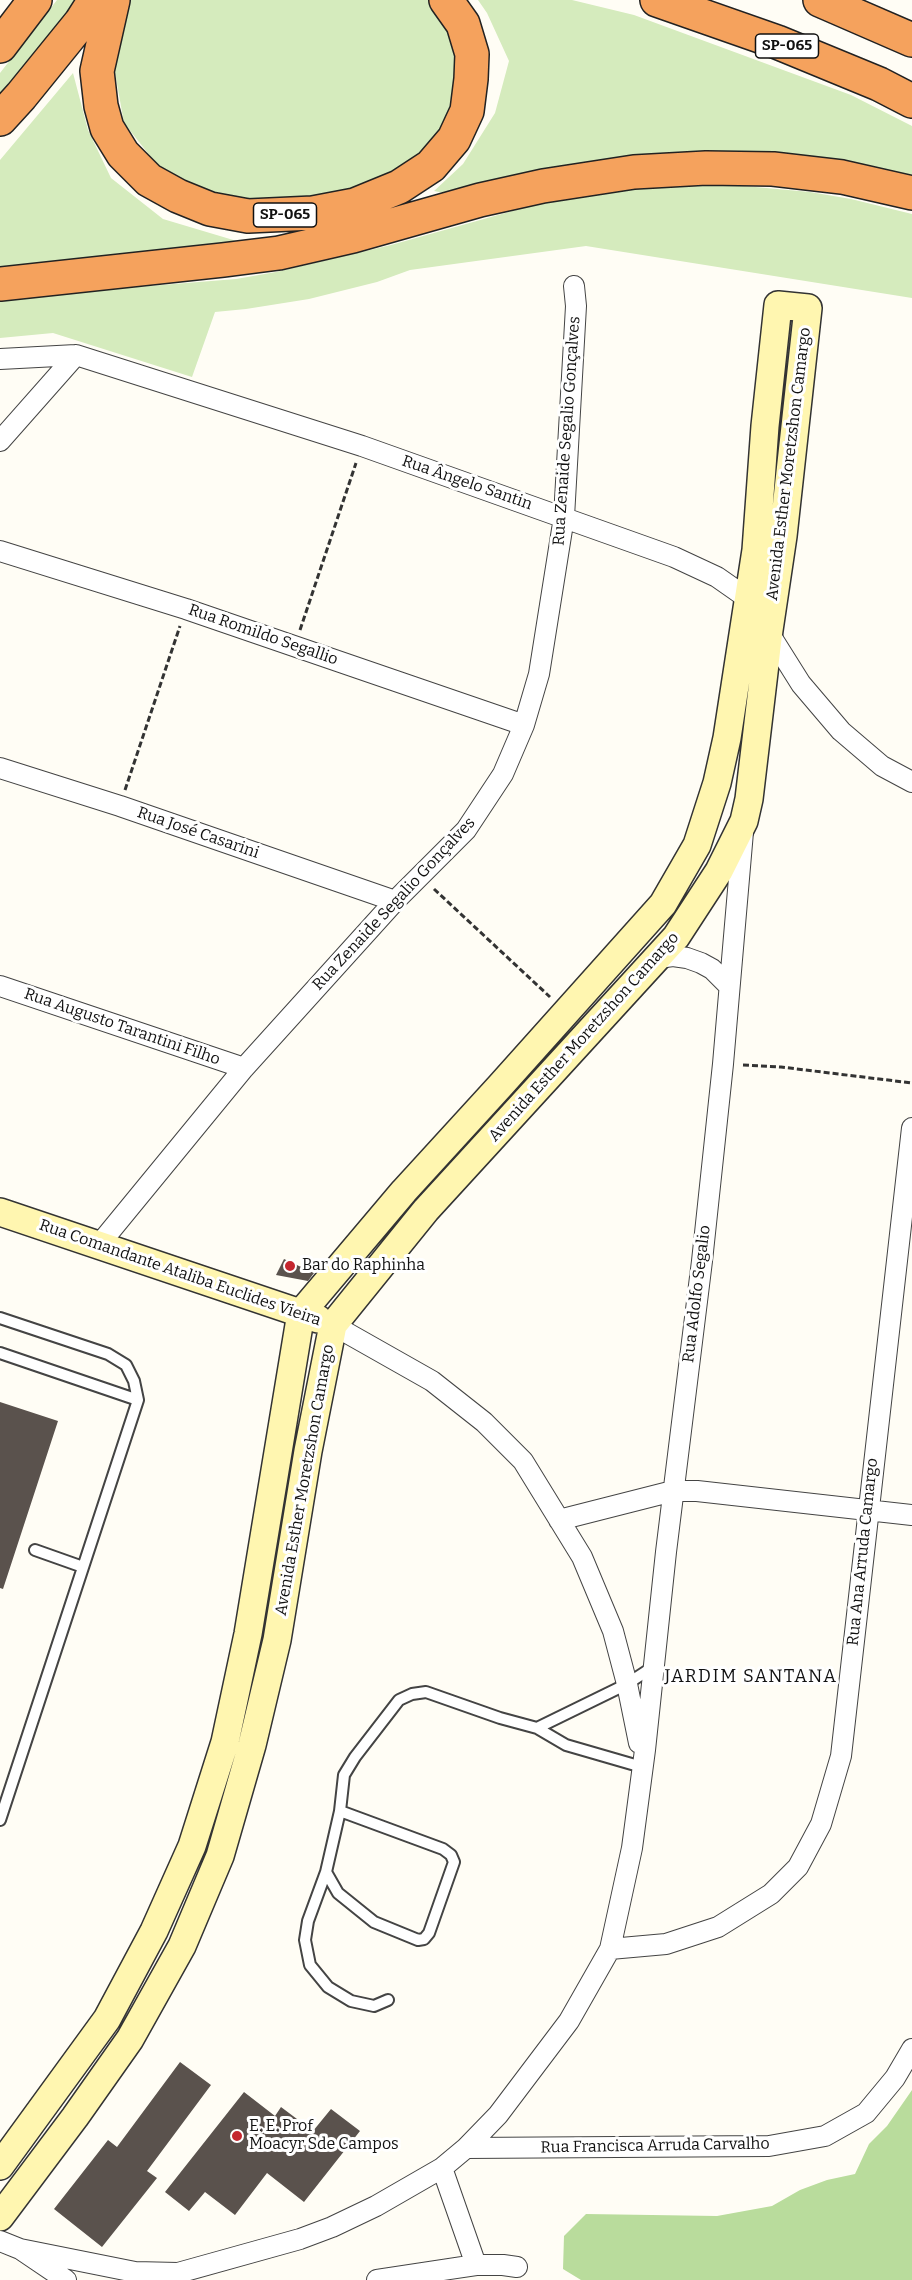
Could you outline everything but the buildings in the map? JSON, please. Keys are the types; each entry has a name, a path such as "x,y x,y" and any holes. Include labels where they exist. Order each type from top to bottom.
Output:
{"highway":[{"path":"0,34 34,0"},
{"path":"0,46 34,0"},
{"path":"0,118 75,30 95,0"},
{"name":"SP-065","path":"113,0 97,70 101,106 107,128 123,154 149,180 210,210 248,216 275,216 313,213 355,205 399,187 431,166 454,139 467,111 472,54 463,24 446,0"},
{"name":"SP-065","path":"657,0 777,42 879,84 912,101"},
{"path":"820,0 912,40"},
{"path":"0,284 279,253 543,186 634,172 706,168 773,169 842,177 912,193"}],"street":[{"name":"Rua Zenaide Segalio Gonçalves","path":"98,1246 244,1068 395,901 466,830 503,774 524,725 539,674 564,517 576,306 574,286"},
{"name":"Avenida Esther Moretzshon Camargo","path":"0,2166 107,2019 154,1931 192,1846 228,1731 248,1634 301,1313 404,1191 663,904 697,845 717,783 724,749 756,550 765,426 778,305 808,308 783,536 744,821 696,908 658,958 426,1210 333,1325 308,1451 277,1640 252,1745 220,1856 182,1946 130,2039 0,2217"},
{"name":"Rua Ângelo Santin","path":"76,355 362,446 674,557 717,577 747,598 801,684 842,731 882,766 912,782"},
{"path":"0,359 76,355"},
{"path":"0,441 76,355"},
{"name":"Rua Romildo Segallio","path":"0,551 186,609 524,725"},
{"name":"Rua José Casarini","path":"0,768 120,806 395,901"},
{"name":"Rua Adolfo Segalio","path":"20,2249 134,2276 182,2277 332,2227 376,2206 442,2168 466,2148 498,2115 569,2021 610,1949 632,1848 654,1667 723,1064 744,821"},
{"path":"658,958 673,956 701,963 712,969 729,986"},
{"name":"Rua Augusto Tarantini Filho","path":"0,986 244,1068"},
{"name":"Rua Ana Arruda Camargo","path":"610,1949 666,1944 718,1927 771,1894 798,1867 821,1824 841,1756 912,1128"},
{"name":"Rua Comandante Ataliba Euclides Vieira","path":"0,1212 333,1325 432,1382 484,1422 523,1461 582,1557 613,1631 627,1684 642,1767"},
{"path":"559,1520 673,1491 697,1491 912,1515"},
{"name":"Rua Francisca Arruda Carvalho","path":"466,2148 769,2146 825,2136 866,2113 895,2078 912,2049"},
{"path":"442,2168 476,2265"},
{"path":"0,2241 20,2249 66,2280"},
{"path":"377,2280 419,2277 476,2265 510,2266"}],"lane":[{"path":"0,1318 108,1354 126,1365 134,1381 138,1400 0,1820"},
{"path":"0,1353 138,1400"},
{"path":"35,1550 83,1567"},
{"path":"537,1728 627,1684 654,1667"},
{"path":"388,2000 374,2006 351,2001 328,1987 310,1965 305,1940 308,1921 326,1872 340,1811 344,1775 355,1756 399,1700 412,1694 426,1692 500,1718 537,1728 566,1745 642,1767"},
{"path":"326,1872 338,1893 374,1922 418,1940 424,1939 429,1933 454,1862 451,1855 443,1849 340,1811"}],"path":[{"path":"294,646 362,446"},
{"path":"120,806 186,609"},
{"path":"430,885 566,1013"},
{"path":"723,1064 781,1066 912,1083"}],"green space":[{"path":"57,0 76,0 36,56 0,98 0,73"},
{"path":"125,0 433,0 463,43 462,104 436,150 375,189 299,203 225,198 162,171 124,123 114,67"},
{"path":"478,0 572,0 634,15 851,95 912,126 912,183 855,166 454,195 434,191 463,164 495,113 509,61 487,13"},
{"path":"73,73 88,130 111,178 163,219 240,242 0,270 0,160"},
{"path":"722,184 810,192 851,199 912,214 912,298 586,246 410,270 377,282 309,299 215,312 192,377 53,333 0,338 0,298 236,279 391,245 541,203 586,194 677,185"},
{"path":"912,2090 912,2280 581,2280 563,2269 564,2236 586,2214 717,2216 772,2206 800,2190 827,2180 855,2174 869,2144 887,2126"}],"place":[{"name":"Bar do Raphinha","path":"290,1266"},
{"name":"E. E. Prof Moacyr Sde Campos","path":"237,2136"}],"district":[{"name":"JARDIM SANTANA","path":"751,1677"}]}
